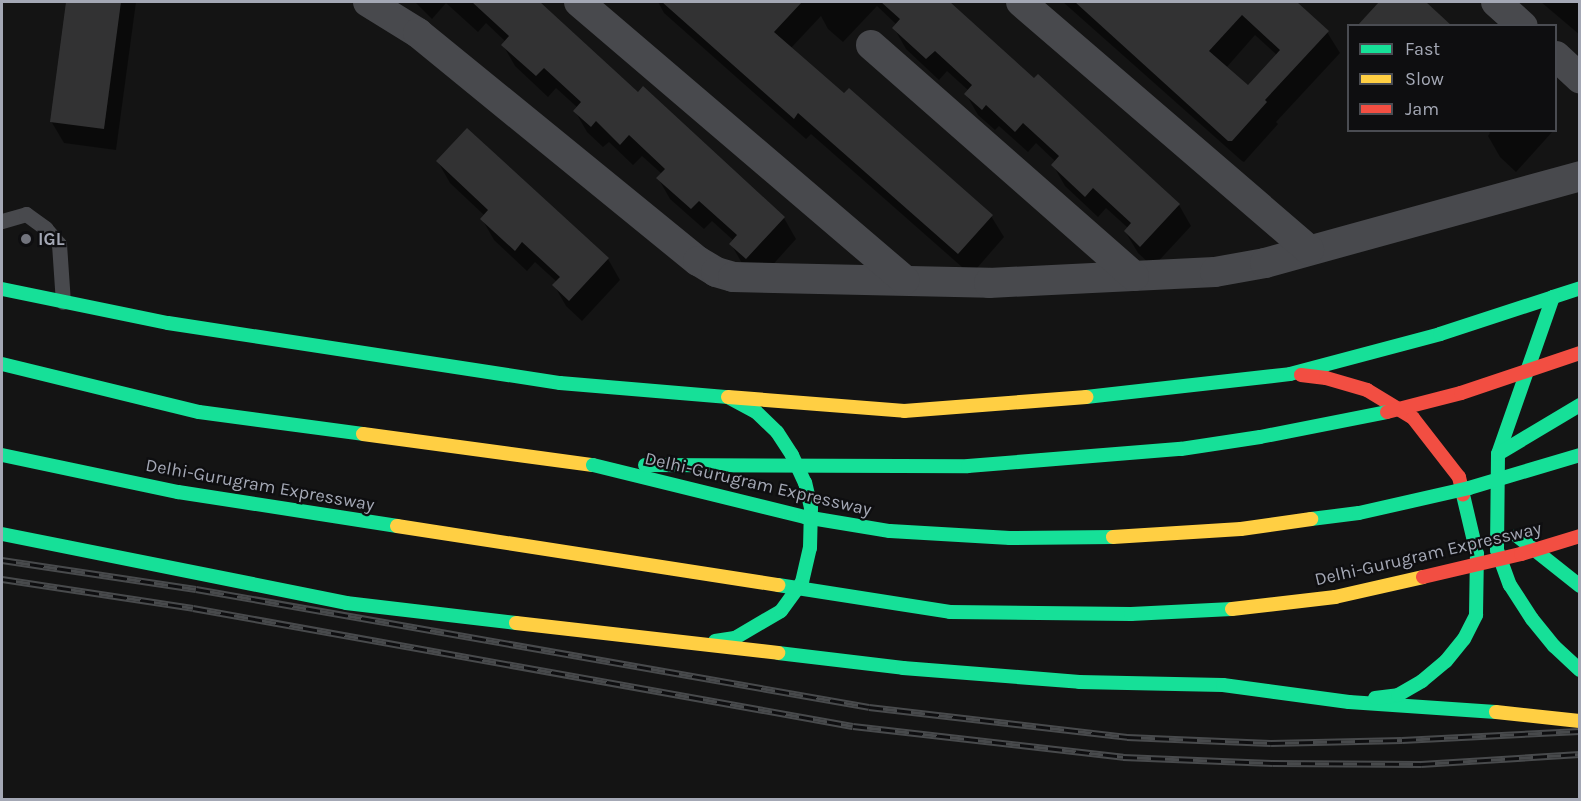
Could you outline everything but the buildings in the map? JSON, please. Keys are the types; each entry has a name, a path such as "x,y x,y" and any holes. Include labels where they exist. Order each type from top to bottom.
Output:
{"main road":[{"path":"2,289 168,323 560,383 904,411 1037,403 1290,374 1440,334 1580,288"},
{"path":"1552,297 1498,454 1497,550 1510,585 1532,620 1554,646 1580,670"},
{"path":"593,465 968,466 1181,448 1260,437 1382,413 1461,393 1580,353"},
{"name":"Delhi-Gurugram Expressway","path":"2,364 200,412 593,465 805,517 890,531 1010,538 1136,537 1241,529 1359,513 1469,488 1580,455"},
{"path":"1290,374 1326,378 1367,390 1413,418 1459,477 1477,554 1476,615 1464,639 1446,661 1422,681 1398,695 1350,702"},
{"path":"696,643 735,638 781,611 802,582 810,548 811,508 805,483 792,455 777,432 756,412 726,396"},
{"path":"1498,454 1580,405"},
{"name":"Delhi-Gurugram Expressway","path":"2,455 178,492 950,612 1039,615 1131,614 1229,609 1335,597 1509,557 1580,536"},
{"path":"1496,520 1580,586"},
{"path":"2,534 346,603 903,668 1079,682 1223,685 1350,702 1533,715 1580,721"}],"street":[{"path":"368,2 418,33 698,261 716,272 751,279 989,283 1236,270 1580,176"},
{"path":"1021,2 1309,250"},
{"path":"1496,2 1520,24"},
{"path":"585,3 905,280"},
{"path":"871,45 1134,276"},
{"path":"1557,57 1580,78"}],"lane":[{"path":"2,221 26,214 45,228 59,244 63,302"}],"railway":[{"path":"2,560 196,589 869,707 1127,737 1271,743 1402,740 1580,731"},
{"path":"2,579 193,608 853,726 1123,757 1273,763 1421,764 1580,754"}],"traffic: fast":[{"path":"1553,297 1580,288"},
{"path":"2,289 168,323 560,383 728,397"},
{"path":"1086,397 1290,374 1440,334 1553,297"},
{"path":"1553,297 1498,454 1497,550 1510,585 1532,619 1554,646 1580,670"},
{"path":"2,364 199,412 363,434"},
{"path":"715,641 735,638 781,611 802,582 810,548 811,508 805,483 792,455 777,432 756,412 730,398"},
{"path":"1498,454 1580,405"},
{"path":"645,465 968,466 1181,449 1260,437 1387,412"},
{"path":"2,455 178,492 397,526"},
{"path":"1311,519 1359,513 1469,488 1580,455"},
{"path":"593,465 805,517 890,531 1010,538 1113,537"},
{"path":"1375,698 1398,695 1422,681 1446,661 1464,639 1476,615 1477,554 1463,495"},
{"path":"2,534 346,603 516,623"},
{"path":"1517,536 1580,586"},
{"path":"778,585 950,612 1131,614 1232,609"},
{"path":"778,653 903,668 1079,682 1223,685 1349,702 1496,712"}],"traffic: slow":[{"path":"728,397 904,411 1086,397"},
{"path":"363,434 593,465"},
{"path":"1113,537 1241,529 1311,519"},
{"path":"397,526 778,585"},
{"path":"1232,609 1335,597 1423,577"},
{"path":"516,623 778,653"},
{"path":"1496,712 1580,721"}],"traffic: jam":[{"path":"1387,412 1461,393 1580,353"},
{"path":"1301,375 1326,378 1367,390 1413,418 1459,477 1463,495"},
{"path":"1423,577 1521,554 1580,536"}],"place":[{"name":"IGL","path":"26,239"}]}
